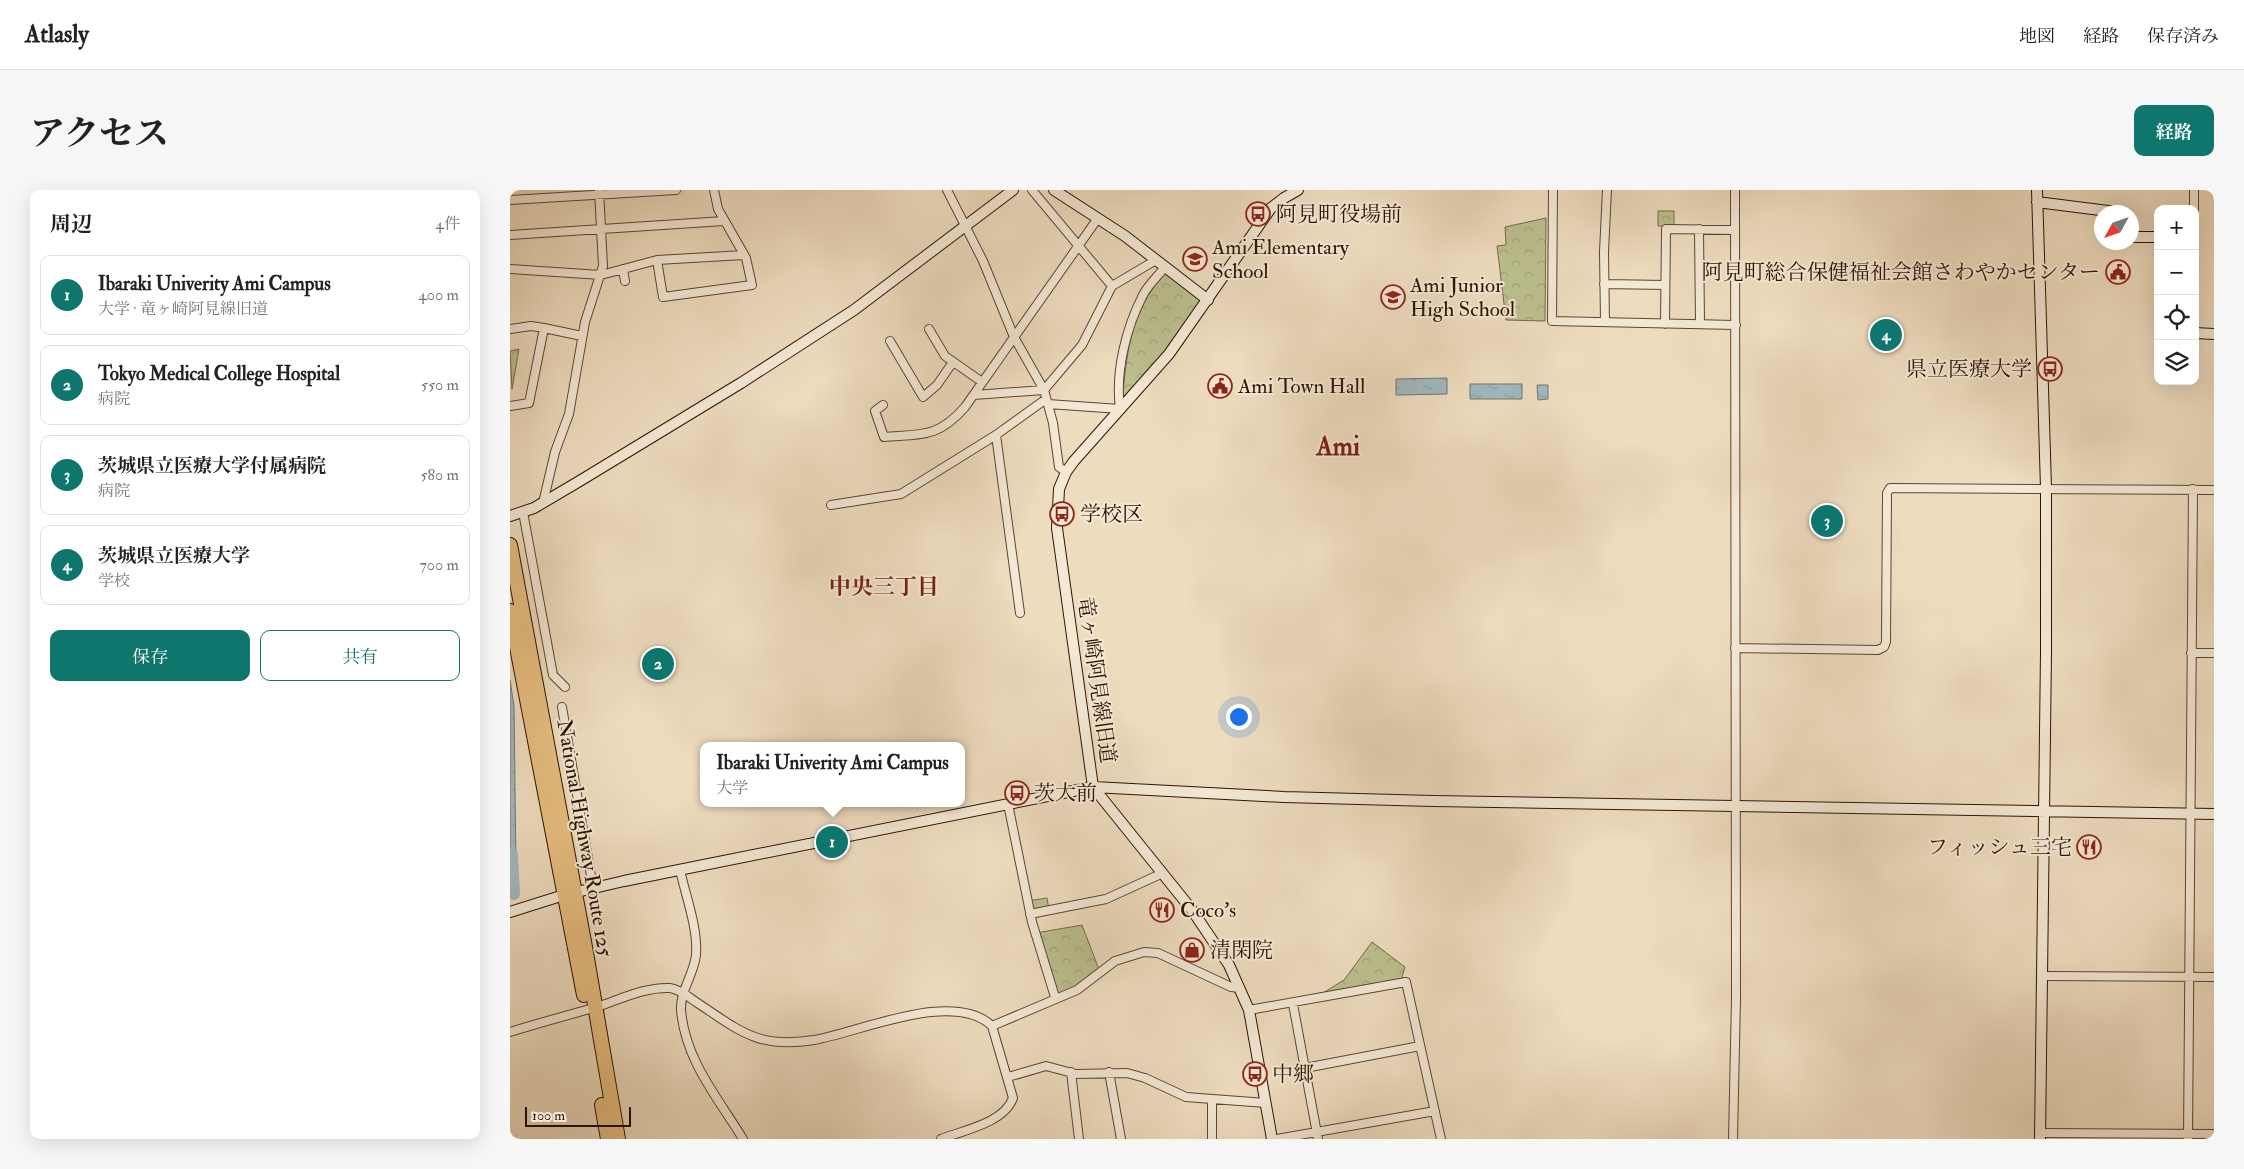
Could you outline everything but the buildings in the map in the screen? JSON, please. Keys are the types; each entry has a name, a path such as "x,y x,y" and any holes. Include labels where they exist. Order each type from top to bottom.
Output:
{"highway":[{"name":"National Highway Route 125","path":"510,545 569,894"},
{"name":"National Highway Route 125","path":"510,611 618,1139"},
{"name":"National Highway Route 125","path":"591,1008 608,1139"}],"street":[{"path":"510,200 600,192 676,190"},
{"path":"657,260 663,297 752,285 749,266 718,209 714,190"},
{"path":"947,190 982,261 1014,337 1044,390 1053,423 1059,467 1066,472"},
{"path":"510,516 543,503 741,383 854,310 1013,190"},
{"path":"1032,190 1112,286"},
{"path":"1054,190 1098,218 1208,300"},
{"path":"1553,190 1552,321 1736,325"},
{"path":"1605,322 1604,284 1607,190"},
{"path":"1733,1139 1736,999 1734,807 1735,190"},
{"path":"2037,190 2046,488 2040,1136 2188,1137 2214,1134"},
{"path":"2194,190 2194,205"},
{"name":"竜ヶ崎阿見線旧道","path":"510,912 569,894 680,870 1093,787 1057,528 1058,496 1066,472 1169,354 1271,208 1296,191"},
{"path":"543,503 554,452 569,414 582,336 603,266 600,192"},
{"path":"2037,202 2094,209"},
{"path":"883,405 875,411 884,437 925,434 937,431 952,422 1080,247 1098,218"},
{"path":"510,235 724,220"},
{"path":"1665,324 1666,230 1735,230"},
{"path":"1699,230 1700,324"},
{"path":"2139,237 2154,237"},
{"path":"510,269 601,275 657,260 744,255"},
{"path":"974,394 1044,390 1082,345 1112,286 1156,260"},
{"path":"831,505 900,494 1047,402 1120,409 1117,389 1128,332 1144,293 1165,267"},
{"path":"623,269 625,281"},
{"path":"1604,284 1665,285"},
{"path":"510,329 531,326 582,336"},
{"path":"510,405 528,402 544,328"},
{"path":"929,329 945,356 982,382"},
{"path":"2199,333 2214,334"},
{"path":"890,341 923,397 937,385 954,362"},
{"path":"996,435 1020,613"},
{"path":"1735,648 1878,650 1884,647 1886,642 1887,493 1890,488 2214,490"},
{"path":"2188,1137 2189,814 2194,489"},
{"path":"524,512 553,675 564,687"},
{"path":"2192,653 2214,653"},
{"path":"562,707 591,876"},
{"path":"1093,787 1284,798 2214,814"},
{"path":"1093,787 1163,873 1217,944 1240,988 1249,1010 1272,1139"},
{"path":"1008,804 1026,882 1030,914 1055,998"},
{"path":"680,870 695,939 696,957 683,994 681,1009 692,1057 742,1139"},
{"path":"1030,914 1106,899 1163,873"},
{"path":"992,1026 1077,990 1115,961 1144,952 1158,953 1231,987 1240,988"},
{"path":"2042,976 2214,977"},
{"path":"1249,1010 1293,1004 1406,982 1441,1139"},
{"path":"510,1032 591,1008 643,990 672,988 748,1036 771,1042 814,1040 893,1019 941,1011 959,1012 984,1018 992,1026 1014,1098 1010,1106 997,1117 941,1139"},
{"path":"1293,1004 1317,1136"},
{"path":"1305,1068 1420,1046"},
{"path":"1008,1077 1046,1066 1071,1072 1109,1072 1144,1078 1186,1097 1212,1101 1266,1103"},
{"path":"1071,1072 1079,1139"},
{"path":"1109,1072 1121,1139"},
{"path":"1212,1101 1212,1139"},
{"path":"1277,1139 1317,1136 1436,1111"}],"green space":[{"path":"1658,211 1674,211 1674,226 1658,226"},
{"path":"1546,218 1545,321 1506,320 1497,246 1506,245 1505,227"},
{"path":"1166,272 1204,301 1161,356 1122,401 1126,364 1137,317 1144,302"},
{"path":"519,349 512,389 510,351"},
{"path":"1047,898 1049,910 1030,914 1028,901"},
{"path":"1082,925 1100,972 1077,990 1055,997 1036,933"},
{"path":"1372,942 1405,967 1402,977 1406,981 1323,993 1344,980"}],"water":[{"path":"1447,378 1447,394 1396,395 1396,379"},
{"path":"1470,384 1522,384 1522,399 1470,399"},
{"path":"1537,385 1548,385 1548,399 1538,400"},
{"path":"510,680 514,706 516,870 510,871"}],"waterway":[{"path":"512,854 514,894"}],"place":[{"name":"阿見町役場前","path":"1258,214"},
{"name":"Ami Elementary School","path":"1195,259"},
{"name":"阿見町総合保健福祉会館さわやかセンター","path":"2118,272"},
{"name":"Ami Junior High School","path":"1393,297"},
{"name":"茨城県立医療大学","path":"1886,335"},
{"name":"県立医療大学","path":"2050,369"},
{"name":"Ami Town Hall","path":"1220,386"},
{"name":"学校区","path":"1062,514"},
{"name":"茨城県立医療大学付属病院","path":"1827,521"},
{"name":"Tokyo Medical College Hospital","path":"658,664"},
{"name":"茨大前","path":"1017,793"},
{"name":"Ibaraki Univerity Ami Campus","path":"832,842"},
{"name":"フィッシュ三宅","path":"2089,847"},
{"name":"Coco's","path":"1162,910"},
{"name":"清閑院","path":"1192,950"},
{"name":"中郷","path":"1255,1074"}],"district":[{"name":"Ami","path":"1338,446"},
{"name":"中央三丁目","path":"884,586"}]}
